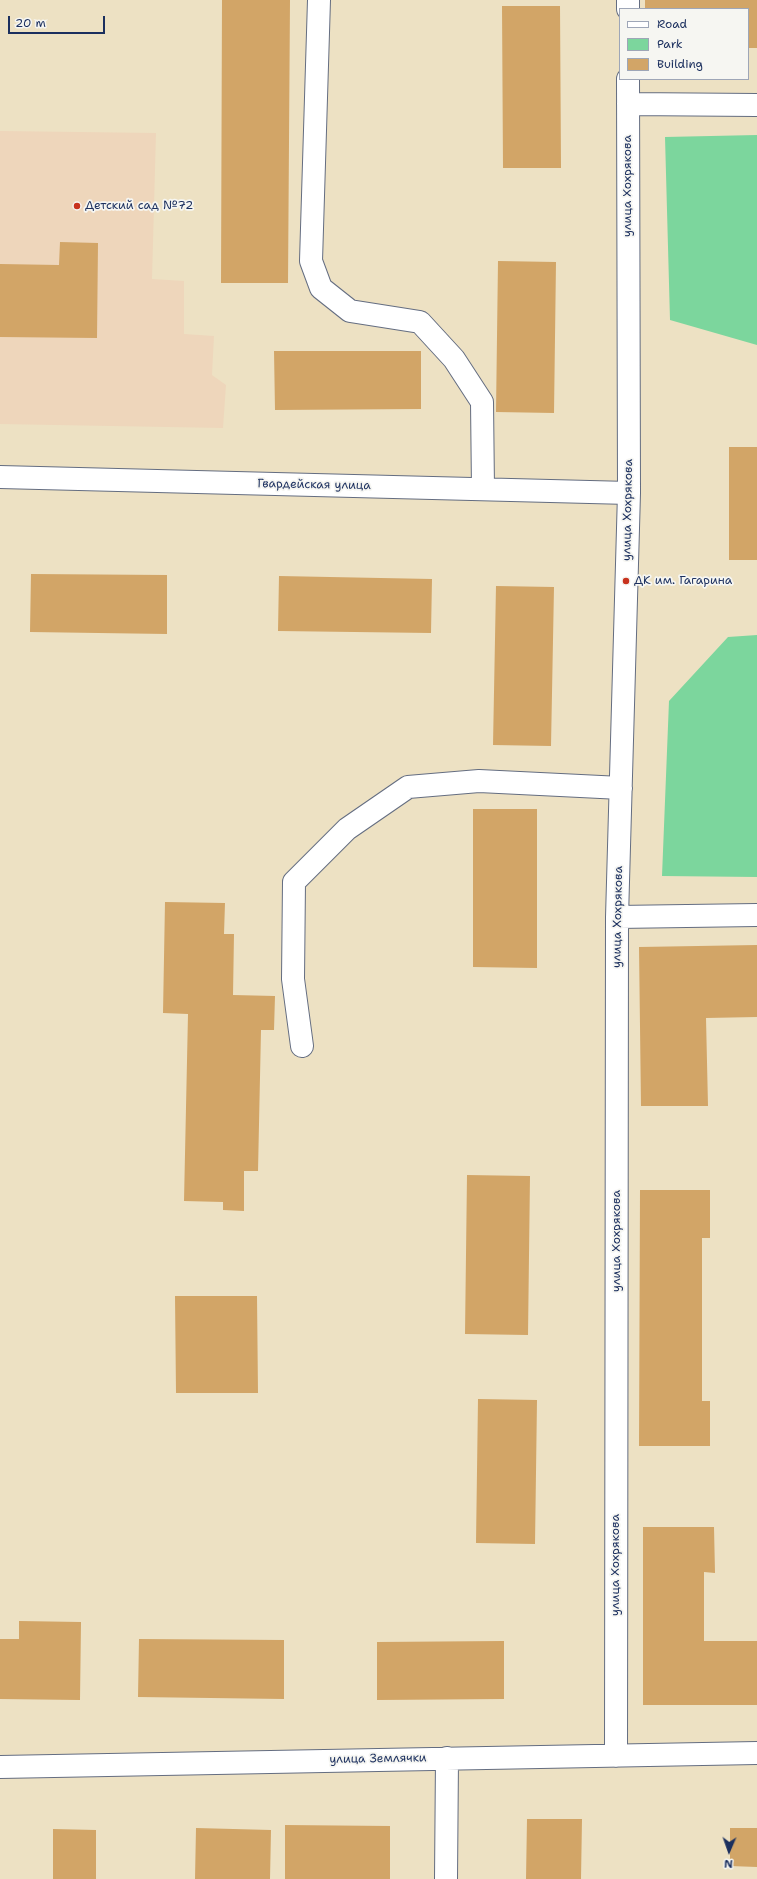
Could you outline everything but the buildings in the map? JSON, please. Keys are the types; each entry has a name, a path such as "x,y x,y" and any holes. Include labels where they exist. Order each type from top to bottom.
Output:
{"street":[{"path":"319,0 311,261 321,288 350,311 420,322 454,359 482,402 483,489"},
{"name":"улица Хохрякова","path":"616,1756 618,917 629,492 628,80"},
{"path":"628,104 757,105"},
{"name":"Гвардейская улица","path":"0,477 629,492"},
{"path":"302,1046 293,978 294,882 347,829 408,787 479,781 621,788"},
{"path":"618,917 757,915"},
{"name":"улица Землячки","path":"0,1767 757,1753"},
{"path":"446,1879 447,1758"}],"shaded area":[{"name":"Детский сад №72","path":"0,131 156,133 152,279 184,281 184,334 214,336 212,375 226,385 223,428 0,424"}],"green space":[{"path":"757,135 757,345 670,320 665,137"},
{"path":"757,635 757,877 662,876 669,701 728,637"}],"place":[{"name":"Детский сад №72","path":"77,206"},
{"name":"ДК им. Гагарина","path":"626,581"}]}
